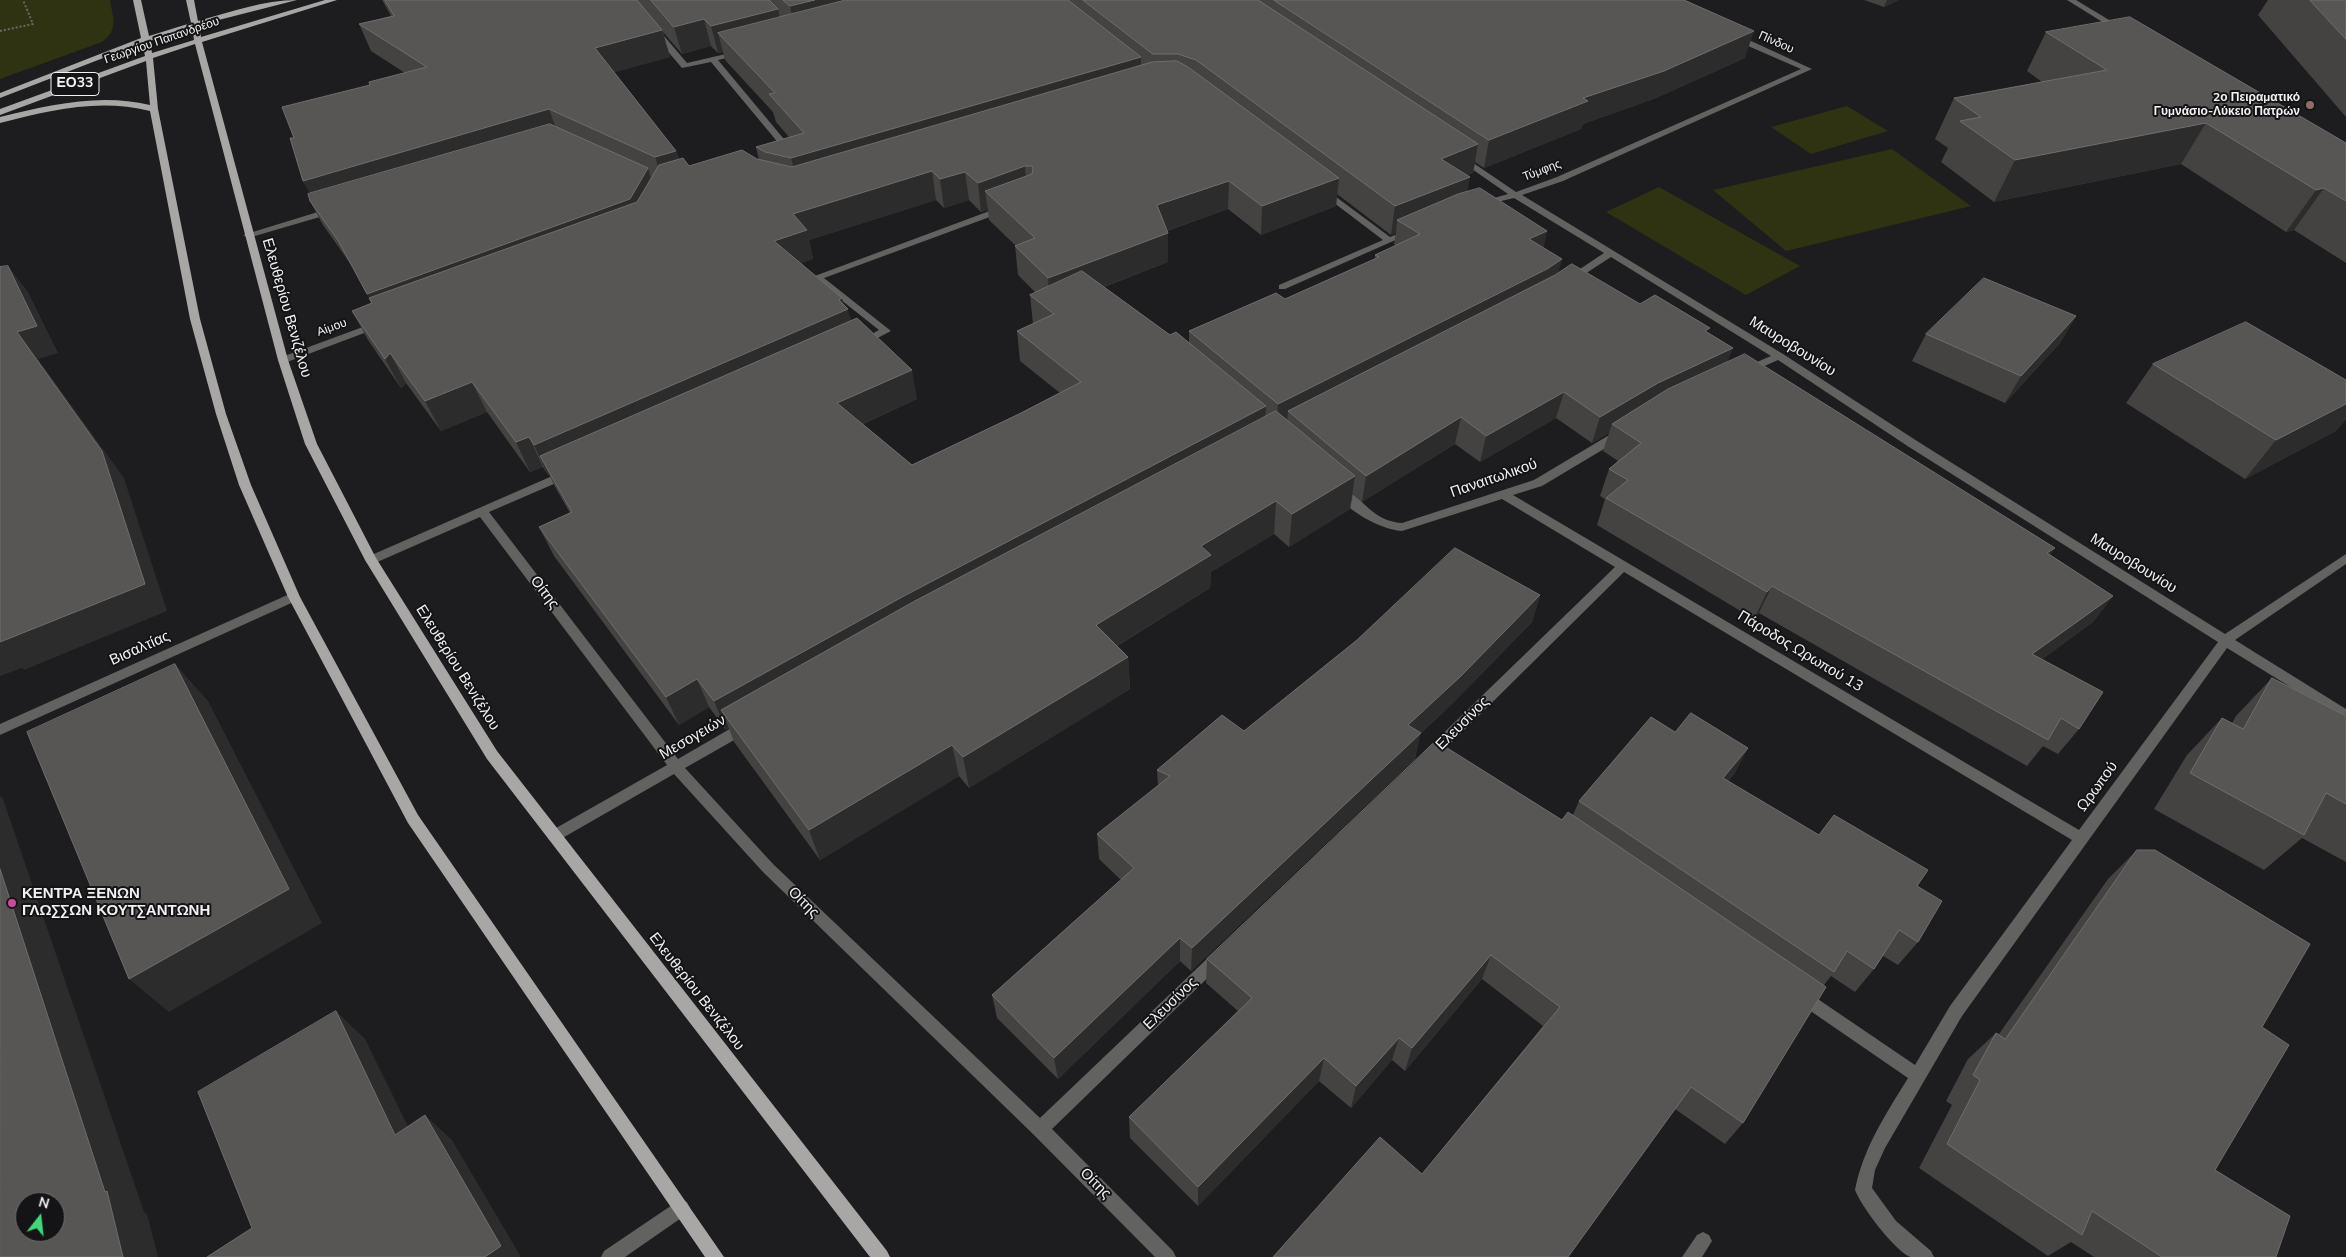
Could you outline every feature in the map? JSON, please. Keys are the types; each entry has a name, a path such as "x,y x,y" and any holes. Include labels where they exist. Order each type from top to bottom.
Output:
{"main road":[{"path":"137,0 149,56 154,109 195,319 221,414 245,485 294,597 413,819 715,1257"},
{"name":"Ελευθερίου Βενιζέλου","path":"190,0 198,40 282,360 311,444 371,560 492,755 880,1257"},
{"name":"Γεωργίου Παπανδρέου","path":"0,96 86,62 196,24 293,0"},
{"name":"Γεωργίου Παπανδρέου","path":"0,112 149,56 333,0"},
{"path":"0,120 44,110 95,102 124,103 154,109"}],"street":[{"path":"2071,0 2129,34"},
{"path":"648,22 685,66 749,49"},
{"name":"Πίνδου","path":"1730,35 1808,69"},
{"path":"713,59 785,146 768,155"},
{"name":"Τύμφης","path":"1478,205 1516,195 1560,179 1808,69"},
{"name":"Μαυροβουνίου","path":"1451,152 1516,195 1779,356 1913,444 2346,716"},
{"path":"1318,186 1389,240"},
{"path":"850,347 886,331 816,277 1012,206"},
{"path":"248,235 342,207"},
{"path":"1282,287 1407,233"},
{"path":"1562,286 1611,253"},
{"name":"Αίμου","path":"282,360 393,319"},
{"path":"1736,374 1779,356"},
{"name":"Παναιτωλικού","path":"1332,485 1378,521 1391,526 1402,527 1538,483 1629,428"},
{"path":"371,560 572,471"},
{"name":"Πάροδος Ωρωπού 13","path":"1502,494 2081,838"},
{"name":"Οίτης","path":"482,511 676,766 768,868 813,914 1040,1129 1167,1257"},
{"name":"Ωρωπού","path":"1925,1257 1910,1247 1872,1206 1863,1190 1868,1169 1879,1142 1956,1011 2226,640 2346,558"},
{"name":"Ελευσίνος","path":"1418,768 1443,750 1623,566"},
{"name":"Βισαλτίας","path":"0,730 294,597"},
{"name":"Μεσογειών","path":"554,836 753,723"},
{"name":"Ελευσίνος","path":"1040,1129 1225,952"},
{"path":"1788,987 1918,1076"},
{"path":"610,1257 681,1208"},
{"path":"1691,1257 1703,1241"}],"path":[{"path":"0,31 33,24 23,0"}],"green space":[{"path":"0,0 110,0 114,23 113,28 111,33 102,42 0,79"},
{"path":"1847,106 1888,131 1811,154 1771,127"},
{"path":"1892,149 1971,206 1786,251 1713,190"},
{"path":"1659,187 1800,266 1746,295 1606,212"}],"building":[{"path":"385,0 637,0 662,30 595,48 676,151 655,157 549,109 303,181 290,138 294,138 282,107 370,85 369,82 427,67 359,24 394,16"},
{"path":"651,0 769,0 778,9 711,26 704,19 674,27"},
{"path":"783,0 815,0 790,6"},
{"path":"846,0 1068,0 1141,57 791,158 765,152 756,147 804,133 769,94 775,93 718,33"},
{"path":"1083,0 1258,0 1478,144 1441,159 1470,177 1395,206 1196,60 1178,54 1153,54"},
{"path":"1274,0 1684,0 1754,31 1664,71 1583,98 1588,101 1489,140"},
{"path":"2310,0 2346,0 2346,39"},
{"path":"2130,17 2346,143 2346,201 2324,188 2316,190 2206,123 2015,160 1960,121 1981,117 1954,98 2107,70 2046,32"},
{"path":"1177,61 1188,67 1339,178 1262,206 1229,181 1157,205 1168,233 1048,278 1015,246 1035,238 985,191 1032,174 1032,166 1025,166 978,183 965,172 940,179 932,171 793,214 807,230 774,241 842,298 839,300 848,309 534,445 529,437 516,442 472,382 425,401 390,353 385,359 352,311 372,303 369,298 637,202 659,165 683,158 689,166 742,150 757,159 792,167 1152,62"},
{"path":"550,124 648,168 630,199 367,294 339,242 310,201 308,194"},
{"path":"1480,188 1547,231 1529,239 1562,259 1547,269 1278,404 1189,331 1276,293 1285,299 1379,257 1375,255 1420,234 1397,220 1458,194"},
{"path":"1572,264 1640,304 1655,295 1710,328 1705,331 1733,348 1658,383 1600,417 1564,392 1486,436 1461,417 1366,476 1288,411 1555,275"},
{"path":"8,266 37,326 17,332 102,451 145,584 0,642 0,267"},
{"path":"1082,271 1170,335 1176,332 1266,406 904,596 714,701 697,679 666,697 539,527 572,512 540,456 857,318 912,370 837,403 912,465 1081,382 1017,331 1054,314 1030,295"},
{"path":"1984,278 2076,316 2021,376 1926,334"},
{"path":"2246,322 2346,380 2346,404 2276,440 2153,364"},
{"path":"1745,354 2055,548 2047,553 2113,596 2032,654 2103,692 2079,729 2061,718 2048,740 1772,586 1767,592 1606,498 1628,480 1609,469 1641,443 1612,424 1668,389"},
{"path":"1276,411 1355,476 1292,514 1276,501 1201,546 1211,555 1096,625 1128,657 963,757 952,745 809,830 721,710 913,602"},
{"path":"1455,548 1540,595 1461,676 1408,725 1421,733 1192,948 1180,938 1054,1058 992,995 1134,868 1097,834 1170,776 1157,770 1222,715 1244,731 1357,640"},
{"path":"175,664 289,889 129,979 27,732"},
{"path":"2272,678 2346,716 2346,804 2326,793 2304,835 2190,773 2222,718 2243,729"},
{"path":"1691,713 1748,748 1723,778 1819,835 1834,815 1928,870 1917,886 1942,901 1918,942 1899,930 1874,969 1847,951 1834,972 1579,801 1651,717 1675,732"},
{"path":"1436,741 1562,820 1568,812 1826,987 1743,1123 1691,1087 1568,1257 1273,1257 1380,1137 1422,1174 1560,1007 1491,955 1412,1048 1399,1038 1356,1086 1324,1058 1198,1187 1129,1117 1252,998 1207,959"},
{"path":"2137,850 2155,850 2310,944 2262,1027 2289,1045 2215,1170 2290,1216 2276,1257 2162,1257 2092,1211 2082,1235 1947,1144 1980,1080 1973,1075 1996,1033 2005,1039"},
{"path":"0,869 105,1192 107,1191 123,1257 0,1257"},
{"path":"336,1011 395,1135 425,1115 501,1246 485,1257 207,1257 252,1228 198,1092"}],"place":[{"name":"2ο Πειραματικό Γυμνάσιο-Λύκειο Πατρών","path":"2310,105"},
{"name":"ΚΕΝΤΡΑ ΞΕΝΩΝ ΓΛΩΣΣΩΝ ΚΟΥΤΣΑΝΤΩΝΗ","path":"12,903"}]}
